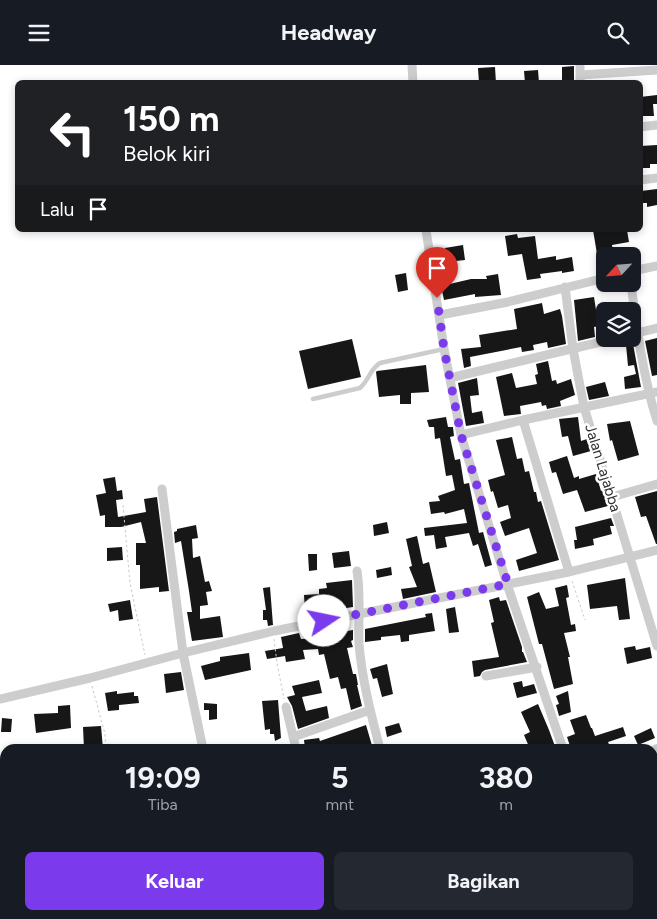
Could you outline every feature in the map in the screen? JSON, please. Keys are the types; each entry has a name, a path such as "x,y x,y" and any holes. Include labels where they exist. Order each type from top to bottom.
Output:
{"street":[{"path":"413,80 412,65 418,65"},
{"path":"580,65 580,79 657,70"},
{"path":"643,127 657,125"},
{"path":"643,180 657,178"},
{"path":"426,232 444,349 461,435 508,584 562,744"},
{"path":"641,269 657,266"},
{"path":"440,315 508,302 596,280"},
{"name":"Jalan Lajabba","path":"565,287 573,349 584,407 657,646"},
{"path":"641,332 657,328"},
{"path":"450,378 596,343"},
{"path":"639,347 653,393 657,421"},
{"path":"461,435 653,393"},
{"path":"523,420 569,572"},
{"path":"612,497 657,484"},
{"path":"162,489 183,653 201,744"},
{"path":"0,699 274,631 569,572 657,550"},
{"path":"358,571 360,584 358,615 362,672 379,744"},
{"path":"486,676 537,667"},
{"path":"286,707 295,744"},
{"path":"293,737 370,710"}],"lane":[{"path":"313,399 360,388 366,384 374,366 380,363 444,349"}],"path":[{"path":"123,505 130,583 147,663"},
{"path":"569,572 585,621"},
{"path":"274,631 276,663 286,707"},
{"path":"90,678 105,734 106,744"}],"building":[{"path":"574,66 574,80 562,80 562,67"},
{"path":"495,67 496,80 479,80 478,68"},
{"path":"538,70 539,80 525,80 524,71"},
{"path":"657,95 657,104 653,104 654,116 643,116 643,97"},
{"path":"657,145 657,164 650,164 650,168 643,168 643,146"},
{"path":"657,189 657,205 647,207 647,203 643,203 643,191"},
{"path":"593,232 627,232 629,242 612,245 612,247 596,248"},
{"path":"517,234 518,238 535,236 538,259 556,256 556,260 572,257 574,271 540,274 541,278 527,280 522,254 508,256 505,236"},
{"path":"463,245 465,260 447,262 445,248"},
{"path":"406,273 408,290 398,292 395,275"},
{"path":"498,274 501,295 475,297 475,294 444,300 441,286 471,279 487,279 486,276"},
{"path":"594,297 596,310 595,337 578,341 574,300"},
{"path":"542,303 544,314 560,309 566,344 548,348 547,342 533,345 534,350 522,352 521,347 470,357 471,366 464,368 461,349 481,347 479,335 517,329 514,309"},
{"path":"657,338 657,375 652,376 645,341"},
{"path":"352,339 361,377 308,389 299,351"},
{"path":"626,347 634,347 641,387 625,389 624,377 636,374 634,365 628,366"},
{"path":"548,361 552,381 556,380 557,384 571,379 575,395 560,401 561,406 547,409 546,405 542,406 541,402 520,406 521,414 504,416 496,377 512,373 516,388 537,384 535,375 538,374 536,364"},
{"path":"426,365 429,392 411,393 411,404 400,404 400,395 379,397 377,371"},
{"path":"477,378 479,395 470,396 472,413 482,411 484,423 466,426 458,383"},
{"path":"605,382 609,396 589,400 586,387"},
{"path":"446,417 448,427 453,427 454,436 450,437 455,460 460,459 464,484 469,483 479,533 483,532 492,565 485,567 478,544 473,546 469,533 445,537 447,547 436,549 434,535 425,536 424,528 467,523 464,509 445,514 444,512 431,514 429,502 440,501 438,496 455,490 452,475 446,476 440,438 435,439 434,427 429,427 427,420"},
{"path":"578,417 581,441 587,439 591,451 573,456 568,436 562,437 559,419"},
{"path":"630,421 639,455 618,461 612,440 610,441 607,424"},
{"path":"512,437 517,459 522,458 525,472 529,471 538,502 541,501 559,560 519,571 516,560 537,553 529,528 505,536 500,522 511,518 508,505 498,508 488,480 505,475 496,440"},
{"path":"567,456 574,478 579,476 579,479 596,474 608,506 585,512 577,490 563,494 556,472 552,473 549,462"},
{"path":"115,477 117,491 122,490 123,499 116,500 118,517 146,512 144,499 157,497 169,591 159,592 159,587 140,589 140,565 136,565 136,543 146,543 141,522 121,527 105,527 105,515 100,516 96,495 106,493 103,479"},
{"path":"657,491 656,544 646,516 641,517 635,497"},
{"path":"611,518 614,526 610,526 612,534 593,539 594,545 575,549 574,540 577,540 575,527"},
{"path":"387,522 389,533 374,536 373,525"},
{"path":"196,525 198,538 192,539 193,558 200,556 205,582 209,581 212,591 206,592 208,605 200,606 200,619 220,616 223,637 192,641 187,612 192,612 181,541 175,543 174,532 177,529"},
{"path":"417,536 423,564 429,562 436,592 403,599 401,589 417,587 409,567 412,566 406,539"},
{"path":"122,547 123,560 107,561 107,548"},
{"path":"349,551 351,566 334,568 332,553"},
{"path":"308,554 317,554 317,570 309,571"},
{"path":"391,567 392,575 377,578 376,570"},
{"path":"625,578 630,619 619,620 617,606 590,609 587,585"},
{"path":"352,580 353,607 321,612 321,610 305,611 304,595 319,594 319,589 327,588 326,583"},
{"path":"567,585 569,597 566,598 571,625 575,624 576,631 564,633 570,657 568,657 573,684 554,689 542,644 539,644 527,597 539,592 546,609 559,606 555,588"},
{"path":"270,587 273,625 268,626 267,620 263,620 263,610 266,610 263,588"},
{"path":"499,597 500,601 506,600 522,652 527,662 485,670 480,676 474,677 472,661 499,657 491,623 494,622 489,600"},
{"path":"130,600 133,619 119,621 118,610 110,612 108,604"},
{"path":"455,607 459,632 449,633 446,609"},
{"path":"432,613 435,631 409,635 409,641 401,642 400,635 381,637 381,640 365,642 365,629 426,617 425,614"},
{"path":"353,630 353,640 351,641 353,647 347,648 353,674 356,674 362,706 351,710 346,688 341,689 338,677 330,679 324,654 319,655 318,649 303,650 305,659 286,662 285,656 267,659 265,651 283,648 281,637 299,633 301,639 316,638 316,636"},
{"path":"635,646 636,650 650,647 652,658 627,664 624,648"},
{"path":"249,653 251,670 205,680 201,666 220,661 220,657"},
{"path":"387,664 393,694 382,697 377,678 373,679 370,669"},
{"path":"181,672 184,690 166,693 164,674"},
{"path":"319,680 322,693 302,697 306,711 327,706 329,718 298,729 292,706 287,697 295,695 292,686"},
{"path":"522,681 523,687 534,684 537,693 517,698 513,683"},
{"path":"117,691 117,694 134,692 134,696 138,696 139,703 119,705 119,710 108,711 105,693"},
{"path":"568,691 571,712 559,716 556,705 559,704 556,696"},
{"path":"278,700 281,738 275,741 274,734 270,734 270,729 265,730 262,701"},
{"path":"204,703 217,704 217,719 209,720 209,710 204,710"},
{"path":"538,704 554,744 528,744 524,735 530,732 521,712"},
{"path":"70,705 71,728 36,733 34,714 58,713 58,706"},
{"path":"586,715 595,736 623,727 626,736 608,742 609,744 569,744 567,737 575,734 570,720"},
{"path":"2,718 12,719 11,732 1,732"},
{"path":"399,723 402,732 387,737 385,727"},
{"path":"366,725 372,744 304,744 304,740 319,738 320,741"},
{"path":"101,726 103,744 84,744 83,727"},
{"path":"651,728 655,738 638,744 634,736"}],"route":[{"path":"324,621 508,584 461,435 444,349 437,298"}]}
